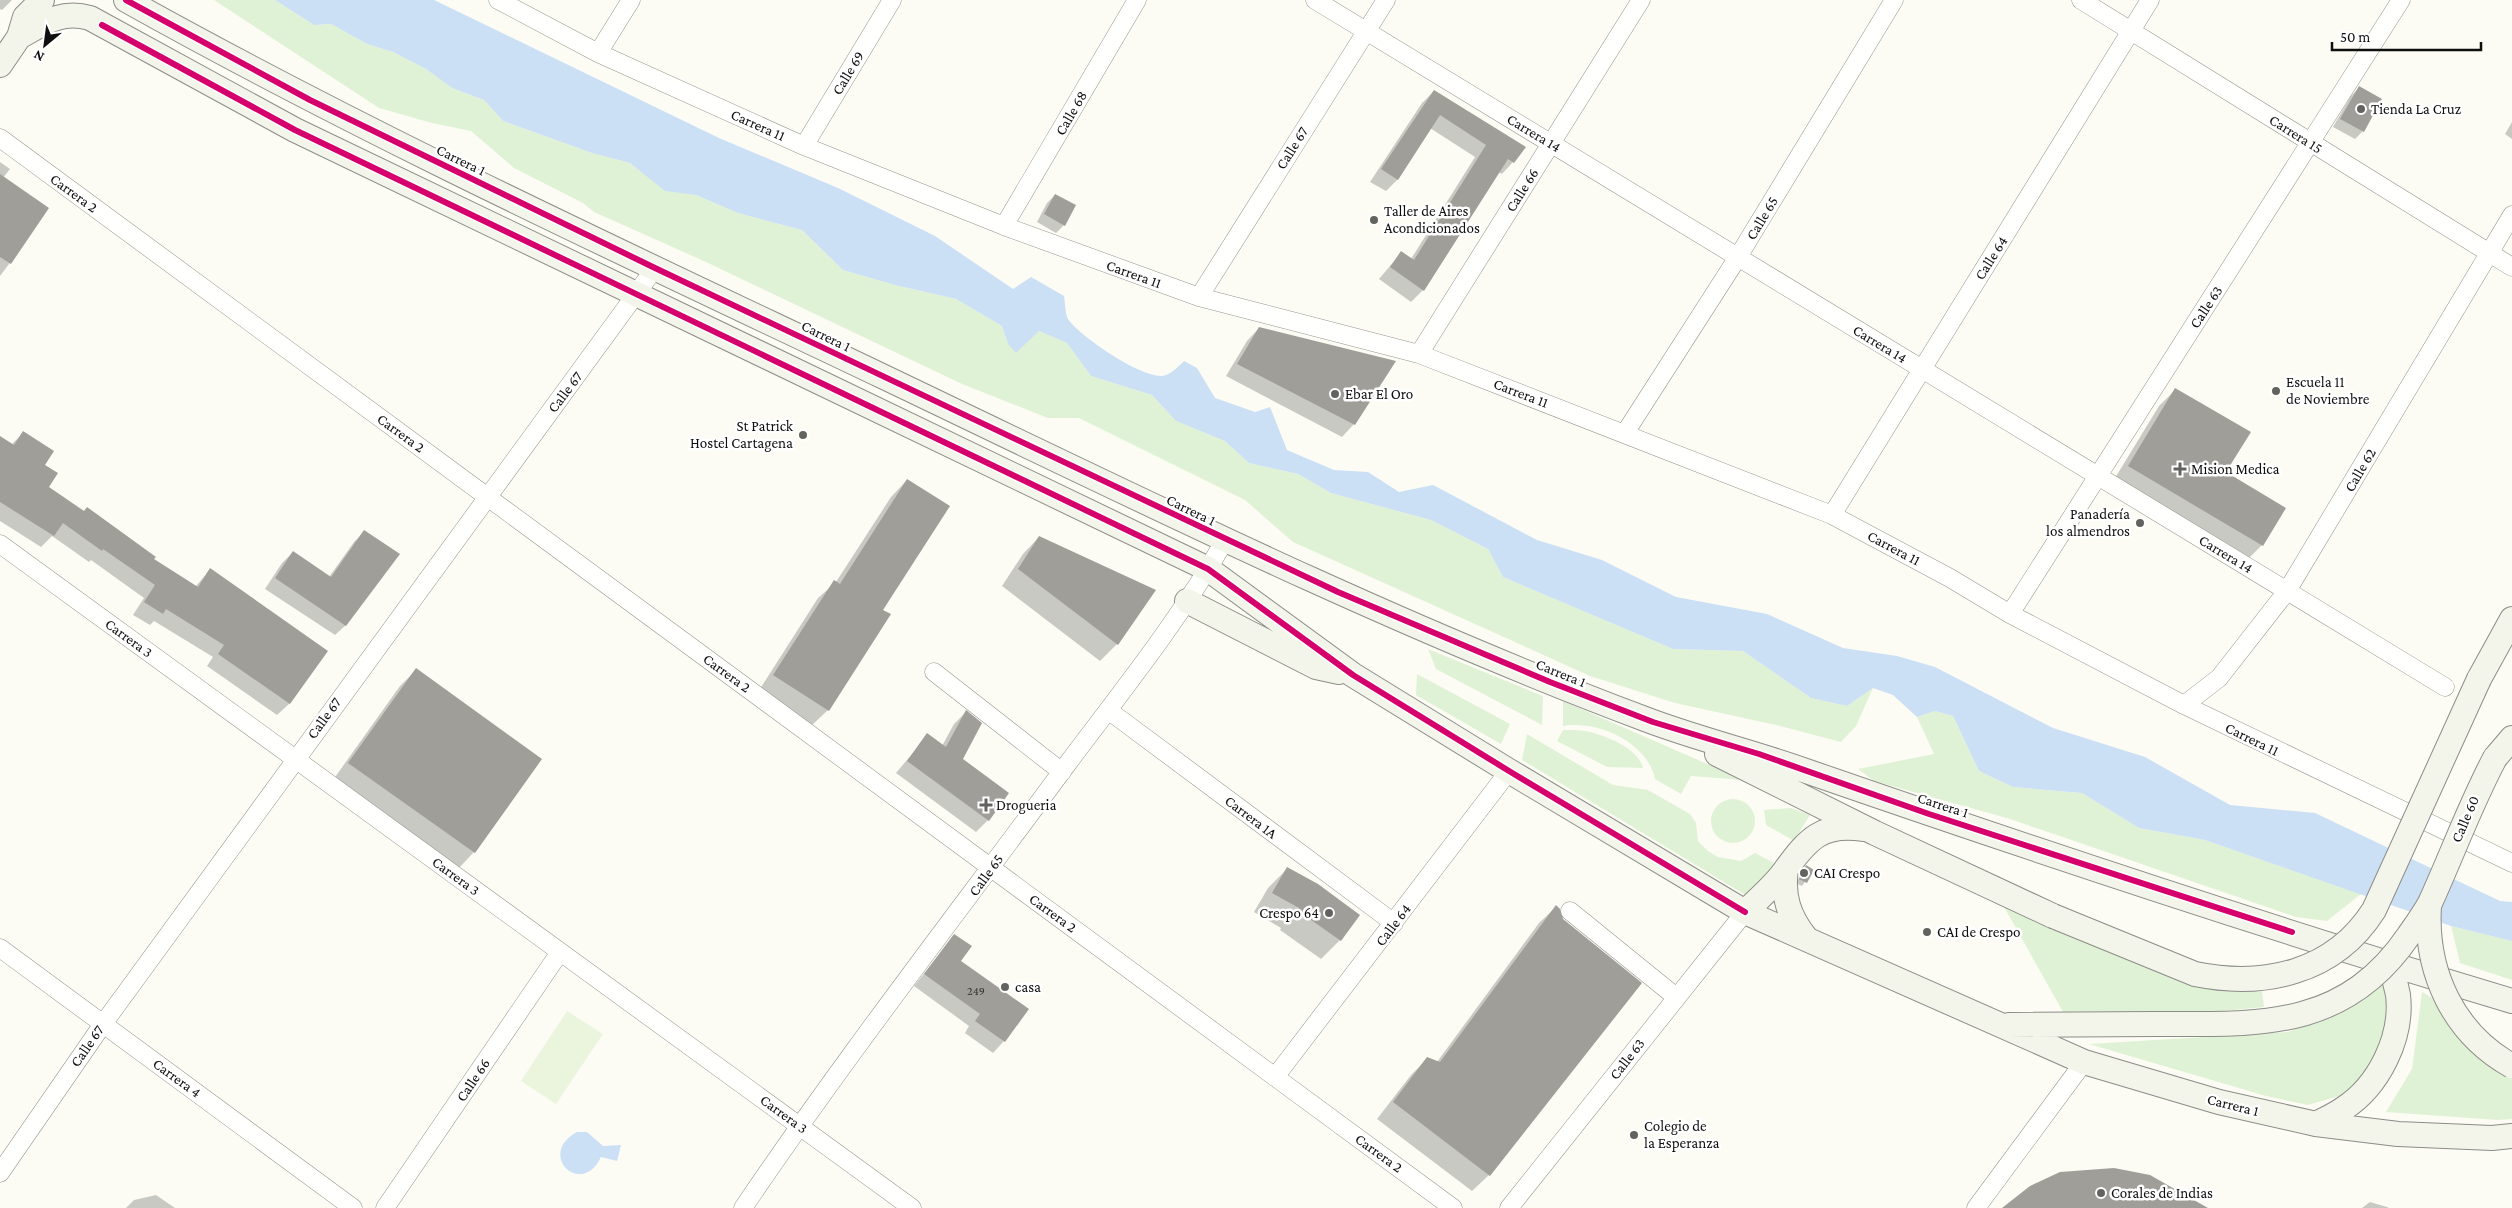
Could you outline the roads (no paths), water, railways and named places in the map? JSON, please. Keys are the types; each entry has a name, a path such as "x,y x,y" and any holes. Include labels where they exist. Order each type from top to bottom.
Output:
{"main road":[{"path":"0,65 19,38 25,17 42,0"},
{"name":"Carrera 1","path":"126,0 310,100 654,268 1225,540 1338,592 1550,682 1653,722 1759,754 1929,814 2391,965 2512,1001"},
{"name":"Carrera 1","path":"19,38 57,17 77,15 90,18 295,130 1208,569 1353,674 1509,771 1745,912 2084,1062 2219,1102 2316,1124 2398,1134 2492,1138 2512,1136"},
{"path":"1186,601 1316,667 1353,674"},
{"path":"1653,722 1875,833 2053,916 2195,974 2214,978 2258,979 2279,976 2317,963 2362,928 2374,910 2479,679 2512,619"},
{"name":"Calle 60","path":"2428,906 2478,790 2495,758 2512,738"},
{"path":"1745,912 1786,870 1792,858 1806,843 1824,833 1849,828 1875,833"},
{"path":"1786,870 1784,894 1787,906 1792,918 1806,938"},
{"path":"2000,1025 2246,1024 2289,1018 2328,1007 2369,981 2399,950 2428,906"},
{"path":"2428,906 2428,932 2431,957 2446,997 2470,1032 2482,1045 2512,1066"},
{"path":"2316,1124 2344,1108 2362,1092 2386,1060 2396,1029 2398,997 2391,965"}],"street":[{"name":"Carrera 11","path":"498,0 598,53 804,146 1004,226 1199,297 1419,354 1832,515 1950,578 2010,614 2184,706 2512,863"},
{"path":"598,53 630,0"},
{"name":"Calle 69","path":"804,146 892,0"},
{"name":"Calle 68","path":"1004,226 1137,0"},
{"name":"Carrera 14","path":"1315,0 2445,688"},
{"name":"Calle 67","path":"1199,297 1386,0"},
{"name":"Calle 66","path":"1419,354 1641,0"},
{"name":"Calle 65","path":"1625,433 1738,257 1894,0"},
{"name":"Carrera 15","path":"2081,0 2512,267"},
{"name":"Calle 64","path":"1832,515 2150,0"},
{"name":"Calle 63","path":"2010,614 2401,0"},
{"name":"Carrera 2","path":"0,138 1453,1208"},
{"name":"Calle 62","path":"2184,706 2220,678 2287,591 2512,215"},
{"name":"Calle 67","path":"0,1173 103,1024 294,759 637,295 654,268"},
{"name":"Calle 65","path":"743,1208 799,1126 1108,710 1186,601 1225,540"},
{"name":"Carrera 3","path":"0,544 912,1208"},
{"path":"934,672 1062,772"},
{"name":"Carrera 1A","path":"1108,710 1394,924"},
{"name":"Calle 64","path":"1275,1077 1394,924 1509,771"},
{"path":"1570,911 1676,998"},
{"name":"Calle 63","path":"1509,1208 1745,912"},
{"name":"Carrera 4","path":"0,948 353,1208"},
{"name":"Calle 66","path":"385,1208 560,952"},
{"path":"1976,1208 2084,1062"}],"water":[{"path":"275,0 434,0 719,138 838,188 935,236 1013,289 1031,277 1064,296 1067,317 1074,326 1098,346 1129,365 1157,376 1166,375 1184,361 1197,368 1215,398 1255,412 1270,407 1287,450 1334,470 1368,472 1399,492 1433,485 1537,540 1602,560 1676,597 1767,614 1843,648 1897,656 1935,667 2053,728 2145,757 2230,805 2315,813 2500,901 2512,902 2512,941 2451,926 2205,840 2139,828 2082,793 2013,787 1979,771 1953,716 1935,711 1917,717 1893,695 1873,688 1847,706 1811,698 1743,651 1673,649 1503,577 1488,549 1431,520 1331,493 1298,474 1249,463 1225,441 1176,421 1152,395 1091,376 1067,343 1039,331 1016,353 1008,344 1002,326 956,299 895,285 843,270 802,230 738,213 696,195 665,191 630,163 592,153 503,121 484,100 452,88 426,69 393,52 367,44 331,24 314,25"},
{"path":"577,1132 587,1132 603,1146 621,1145 617,1161 601,1157 593,1169 583,1174 574,1173 566,1169 561,1161 561,1151 565,1141"}],"place":[{"name":"Tienda La Cruz","path":"2361,109"},
{"name":"Taller de Aires Acondicionados","path":"1374,220"},
{"name":"Escuela 11 de Noviembre","path":"2276,391"},
{"name":"Ebar El Oro","path":"1335,394"},
{"name":"St Patrick Hostel Cartagena","path":"803,435"},
{"name":"Mision Medica","path":"2180,469"},
{"name":"Panadería los almendros","path":"2140,523"},
{"name":"Drogueria","path":"986,805"},
{"name":"CAI Crespo","path":"1804,873"},
{"name":"Crespo 64","path":"1329,913"},
{"name":"CAI de Crespo","path":"1927,932"},
{"name":"casa","path":"1005,987"},
{"name":"Colegio de la Esperanza","path":"1634,1135"},
{"name":"Corales de Indias","path":"2101,1193"}]}
